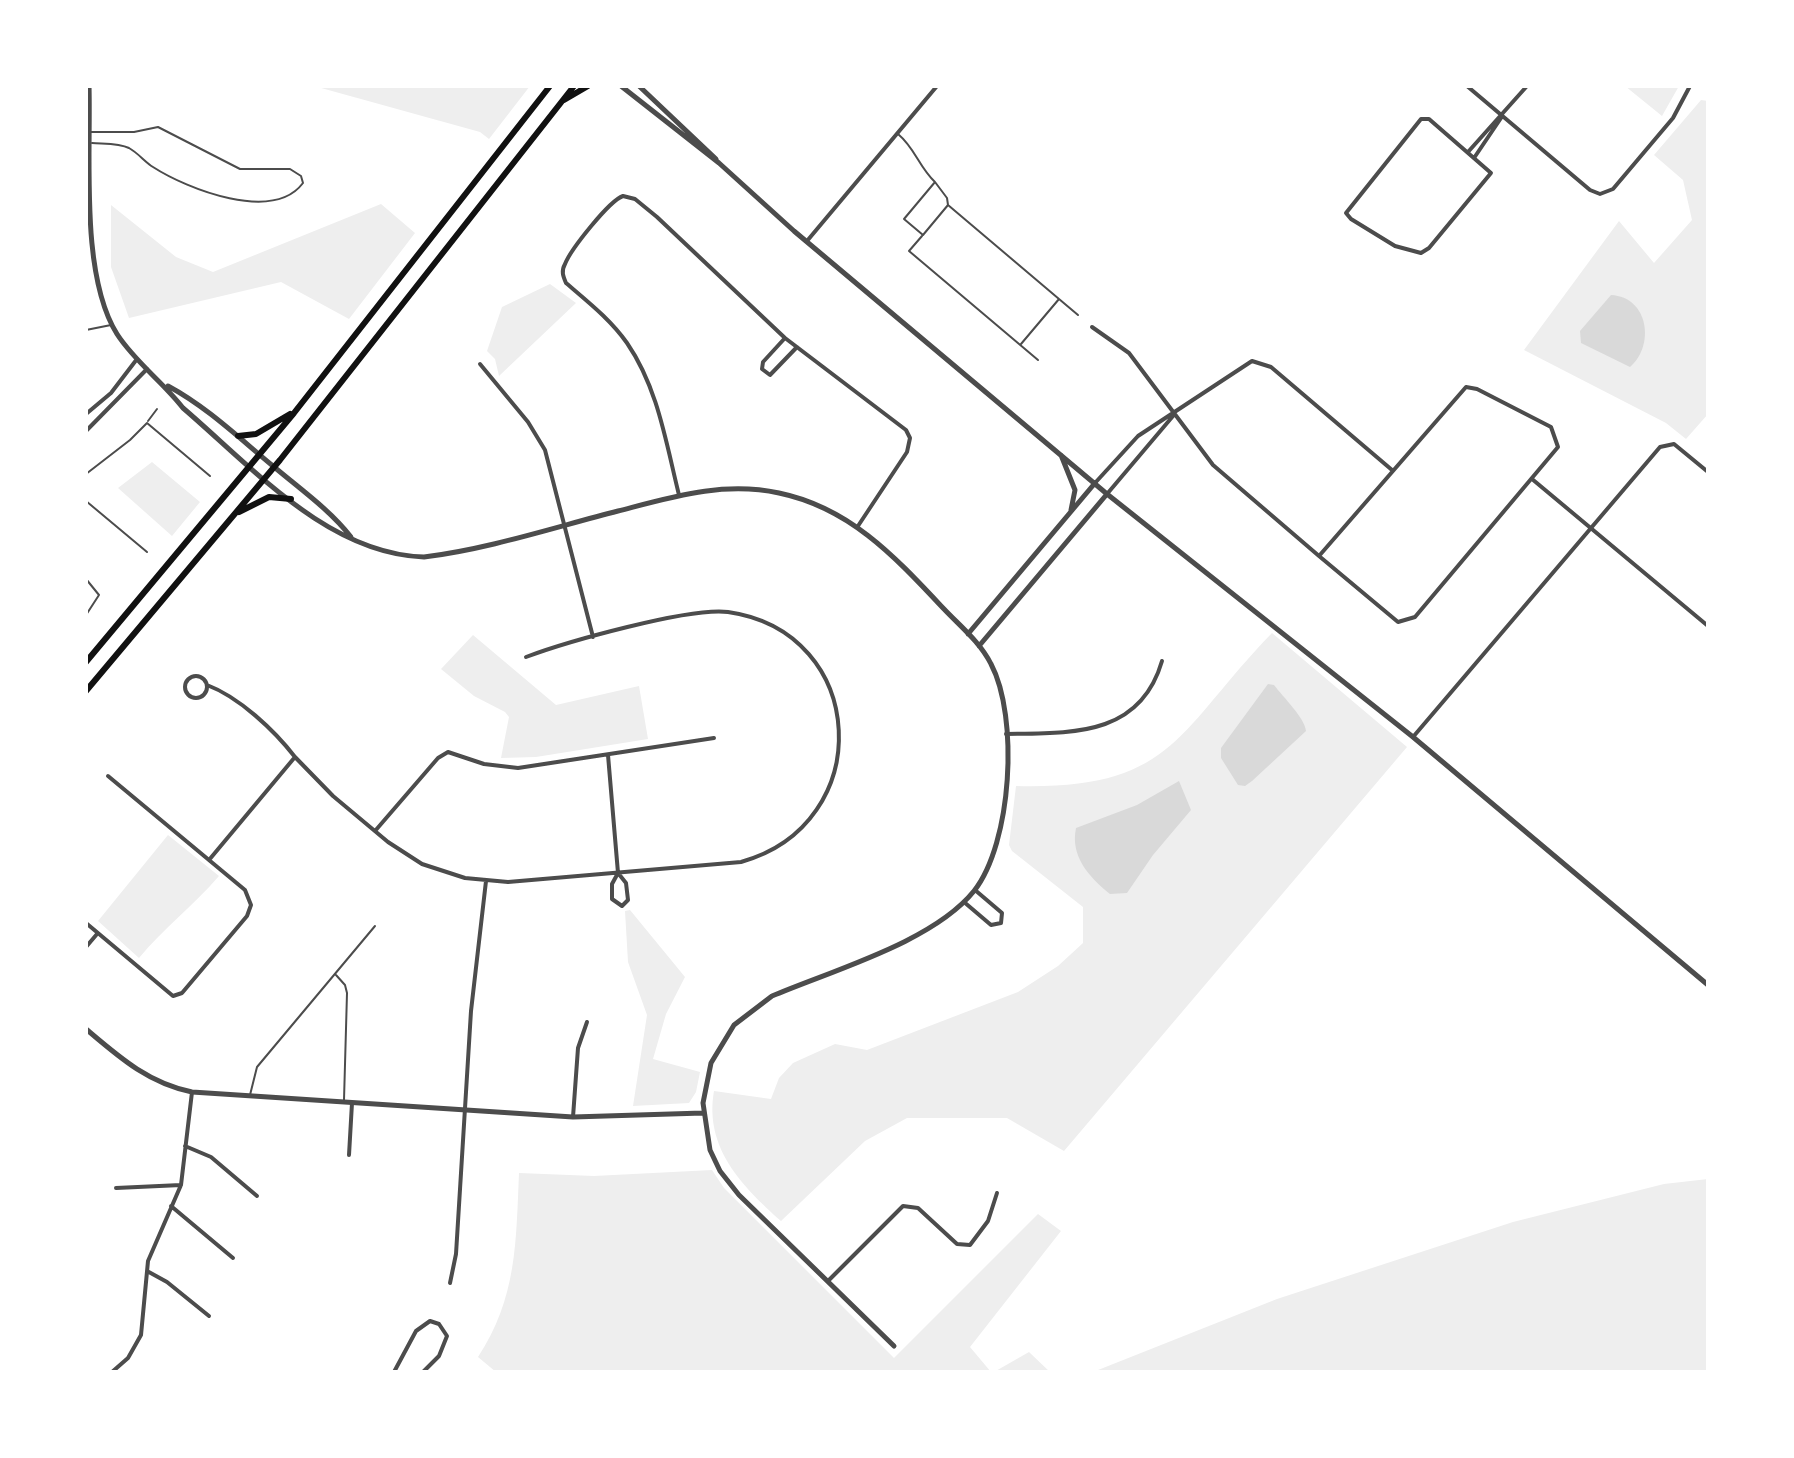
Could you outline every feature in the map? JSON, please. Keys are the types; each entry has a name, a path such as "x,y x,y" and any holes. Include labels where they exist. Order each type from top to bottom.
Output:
{"main road":[{"path":"86,662 294,413 550,86"},
{"path":"86,691 274,467 574,86"},
{"path":"561,102 588,86"},
{"path":"238,436 256,434 294,413"},
{"path":"236,514 269,497 291,499"}],"street":[{"path":"89,86 89,232 98,284 112,325 147,369 238,436 331,514 352,538"},
{"path":"621,86 719,163 1107,494 1413,737 1708,985"},
{"path":"639,86 706,146 719,163"},
{"path":"807,241 937,86"},
{"path":"1467,86 1590,190 1600,194 1613,189 1651,145 1673,118 1690,86"},
{"path":"1467,153 1527,86"},
{"path":"1474,158 1497,129 1502,116"},
{"path":"1421,119 1429,119 1467,153 1491,173 1429,248 1421,253 1395,246 1348,217 1347,209 1421,119"},
{"path":"679,495 652,390 643,370 609,321 566,283 563,274 566,261 612,202 630,197 657,217 785,338 909,435 907,452 858,526"},
{"path":"1092,327 1129,353 1213,465 1392,619 1407,621 1415,617 1558,447 1555,429 1471,387 1456,394 1319,556"},
{"path":"785,338 763,362 762,369 770,375 776,373 797,347"},
{"path":"86,414 111,393 137,359"},
{"path":"968,634 1138,436 1245,364 1259,361 1271,367 1392,470"},
{"path":"480,364 541,443 566,524 593,638"},
{"path":"86,431 147,369"},
{"path":"165,384 183,408 332,531 389,554 424,557 679,495 723,489 778,493 822,507 880,542 979,646 993,667 1003,697 1006,734 1001,837 989,868 964,902 922,932 772,996 752,1009 728,1032 713,1057 706,1077 703,1113 710,1150 730,1185 894,1346"},
{"path":"979,646 1174,414"},
{"path":"1413,737 1660,447 1668,443 1708,472"},
{"path":"1060,454 1075,490 1071,511"},
{"path":"1532,479 1708,626"},
{"path":"207,685 204,695 198,699 191,697 185,688 192,677 203,678 207,685 222,690 277,736 333,796 375,831 422,864 486,881 741,862 786,842 810,819 829,791 839,754 840,730 833,696 816,665 793,639 762,621 730,612 706,612 526,657"},
{"path":"1006,734 1078,734 1114,721 1145,697 1162,661"},
{"path":"375,831 438,758 448,752 484,764 518,768 714,738"},
{"path":"608,754 618,873 612,884 612,899 622,906 627,902 626,883 618,873"},
{"path":"209,860 295,757"},
{"path":"86,923 168,994 180,994 250,911 250,900 245,890 108,776"},
{"path":"450,1283 456,1254 471,1011 486,881"},
{"path":"964,902 991,925 1001,923 1002,913 975,890"},
{"path":"86,947 98,933"},
{"path":"573,1117 578,1048 587,1022"},
{"path":"86,1029 140,1074 170,1088 192,1092 573,1117 703,1113"},
{"path":"112,1372 128,1358 141,1335 147,1271 158,1233 181,1185 192,1092"},
{"path":"349,1155 352,1103"},
{"path":"185,1146 211,1157 257,1196"},
{"path":"116,1188 181,1185"},
{"path":"828,1281 903,1206 918,1208 957,1244 970,1245 988,1221 997,1193"},
{"path":"171,1206 233,1258"},
{"path":"147,1271 167,1282 209,1316"},
{"path":"394,1372 416,1331 430,1321 439,1324 447,1336 439,1356 423,1372"}],"lane":[{"path":"90,132 134,132 158,127 240,169 290,169 301,176 303,183 297,192 261,203 228,198 171,177 127,147 91,143"},
{"path":"897,133 910,144 917,160 948,205 1078,315"},
{"path":"923,235 904,219 935,182"},
{"path":"948,205 909,251 1038,360"},
{"path":"1021,345 1059,299"},
{"path":"86,330 112,325"},
{"path":"86,474 130,440 157,409"},
{"path":"147,423 210,476"},
{"path":"86,501 147,552"},
{"path":"86,579 99,595 86,615"},
{"path":"250,1096 257,1067 375,926"},
{"path":"335,974 345,985 347,993 344,1102"}],"shaded area":[{"path":"314,86 530,86 489,139 480,132"},
{"path":"1625,86 1679,86 1662,116"},
{"path":"1701,100 1708,101 1708,414 1686,439 1666,423 1524,350 1619,221 1654,263 1692,220 1683,180 1654,155"},
{"path":"381,204 415,233 349,319 281,282 129,318 111,267 111,205 176,257 213,272"},
{"path":"550,284 576,303 499,376 495,359 487,351 502,307"},
{"path":"1611,295 1634,304 1644,324 1643,347 1630,367 1581,343 1580,331"},
{"path":"152,462 200,502 172,536 118,488"},
{"path":"1272,633 1407,747 1064,1151 1007,1118 907,1118 865,1141 781,1221 740,1180 729,1164 715,1130 712,1112 714,1091 771,1099 779,1078 793,1063 835,1044 867,1050 1018,992 1058,966 1083,943 1083,907 1012,851 1009,845 1016,786 1068,785 1109,778 1141,765 1167,748 1190,726"},
{"path":"473,635 556,705 639,686 648,739 536,757 501,758 509,717 474,696 441,669"},
{"path":"1268,684 1274,685 1293,708 1306,731 1252,781 1245,786 1238,785 1221,758 1221,748"},
{"path":"1179,781 1191,810 1153,855 1127,893 1110,894 1083,865 1076,848 1076,828 1137,805"},
{"path":"168,835 219,876 139,958 98,921"},
{"path":"630,910 685,977 666,1014 653,1059 700,1072 696,1092 689,1103 633,1106 647,1015 628,962 625,911"},
{"path":"712,1170 724,1188 894,1358 1038,1214 1061,1231 970,1347 991,1372 496,1372 478,1357 500,1313 512,1269 519,1173 594,1176"},
{"path":"1708,1179 1708,1372 1093,1372 1277,1299 1513,1222 1664,1184"},
{"path":"1029,1352 1050,1372 994,1372"}]}
